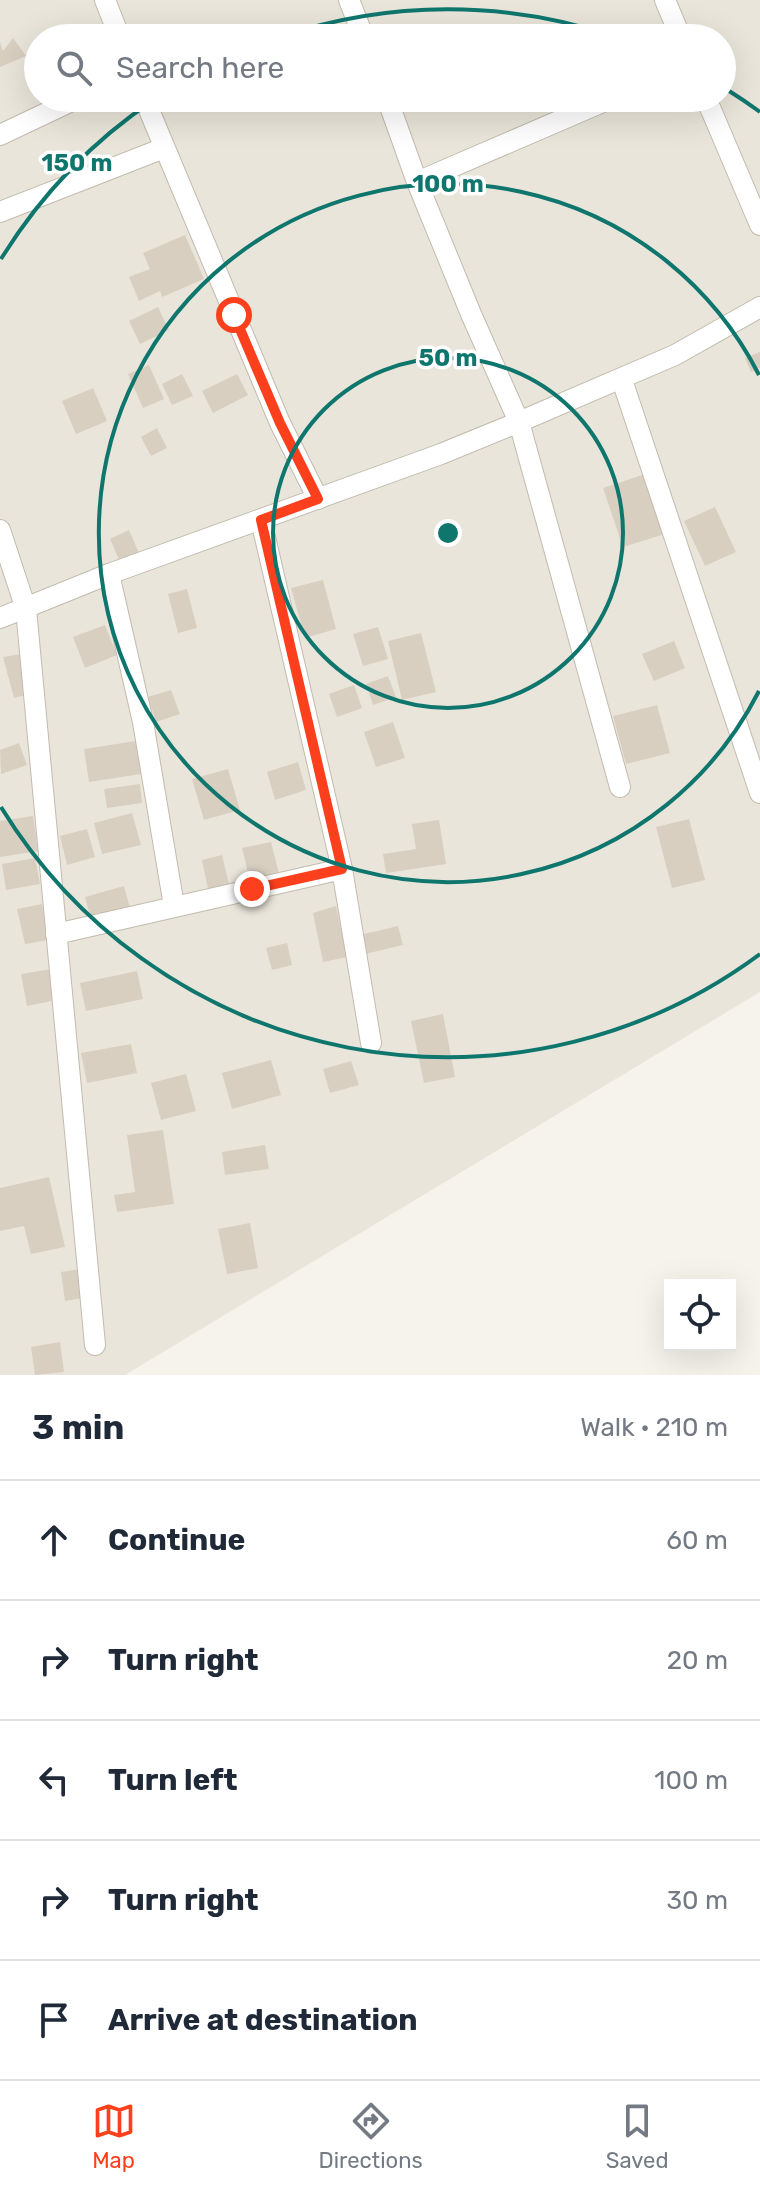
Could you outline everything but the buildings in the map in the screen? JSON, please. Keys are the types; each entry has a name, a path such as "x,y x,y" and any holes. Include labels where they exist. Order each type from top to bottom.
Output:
{"street":[{"path":"105,0 114,24"},
{"path":"349,0 358,24"},
{"path":"665,0 675,24"},
{"path":"0,135 48,112"},
{"path":"150,112 280,423 318,499"},
{"path":"392,112 417,182 519,422 620,787"},
{"path":"417,182 580,112"},
{"path":"712,112 760,225"},
{"path":"0,212 164,148"},
{"path":"0,618 109,574 318,499 622,380 675,355 760,307"},
{"path":"622,380 760,793"},
{"path":"261,520 342,869 371,1043"},
{"path":"0,530 26,609 95,1345"},
{"path":"109,574 143,722 174,906"},
{"path":"56,934 342,869"}],"shaded area":[{"path":"0,0 760,0 760,992 125,1375 0,1375"}],"route":[{"path":"234,315 280,423 318,499 261,520 342,869 252,889"}]}
